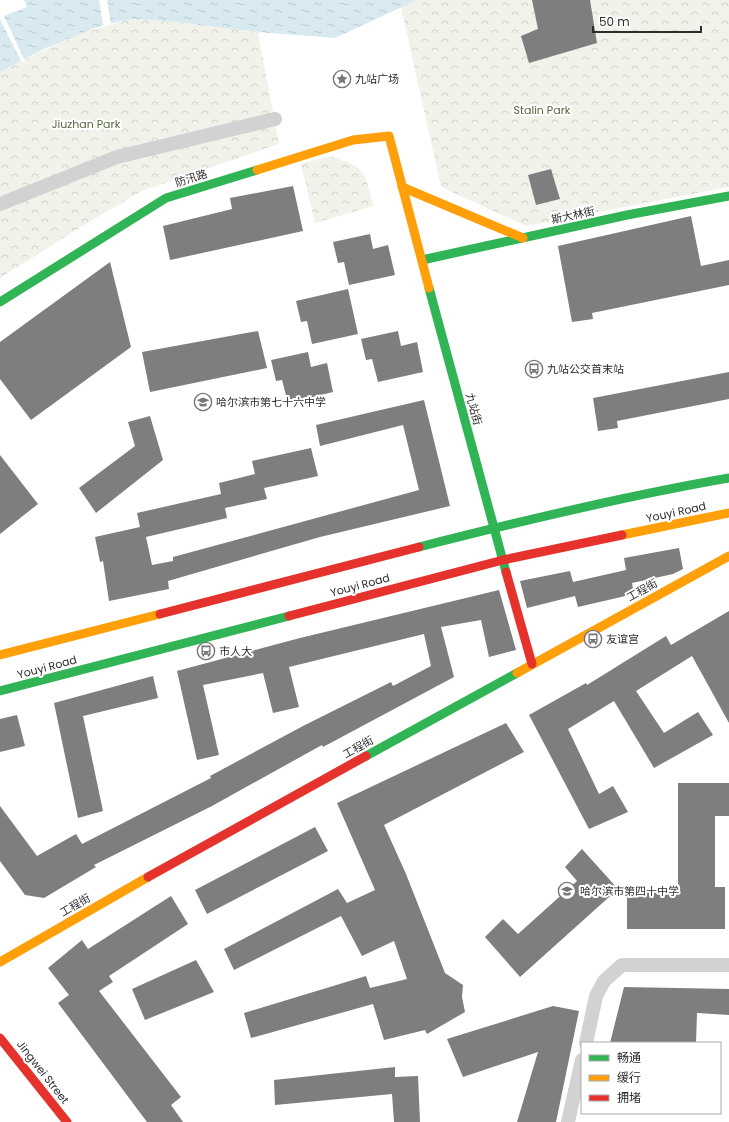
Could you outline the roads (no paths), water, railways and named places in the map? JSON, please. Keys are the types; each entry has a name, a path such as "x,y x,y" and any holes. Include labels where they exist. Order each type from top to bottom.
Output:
{"main road":[{"name":"防汛路","path":"0,302 166,198 353,140 389,136 395,158"},
{"name":"九站街","path":"395,158 532,664"},
{"path":"402,187 523,238"},
{"name":"斯大林街","path":"422,260 628,215 729,196"},
{"name":"Youyi Road","path":"0,655 494,528 688,485 729,478"},
{"name":"Youyi Road","path":"0,691 503,560 729,513"},
{"name":"工程街","path":"0,962 170,864 729,556"},
{"name":"Jingwei Street","path":"0,1038 67,1122"}],"street":[{"path":"0,204 117,157 275,119"},
{"path":"586,1042 596,996 604,981 622,965 729,965"},
{"path":"568,1122 581,1064"}],"water":[{"path":"0,0 417,0 335,38 258,32 175,22 133,19 103,25 44,49 0,72"}],"place":[{"name":"九站广场","path":"342,79"},
{"name":"九站公交首末站","path":"534,369"},
{"name":"哈尔滨市第七十六中学","path":"203,402"},
{"name":"友谊宫","path":"593,639"},
{"name":"市人大","path":"206,651"},
{"name":"哈尔滨市第四十中学","path":"567,891"}],"park label":[{"name":"Stalin Park","path":"542,110"},
{"name":"Jiuzhan Park","path":"86,124"}]}
